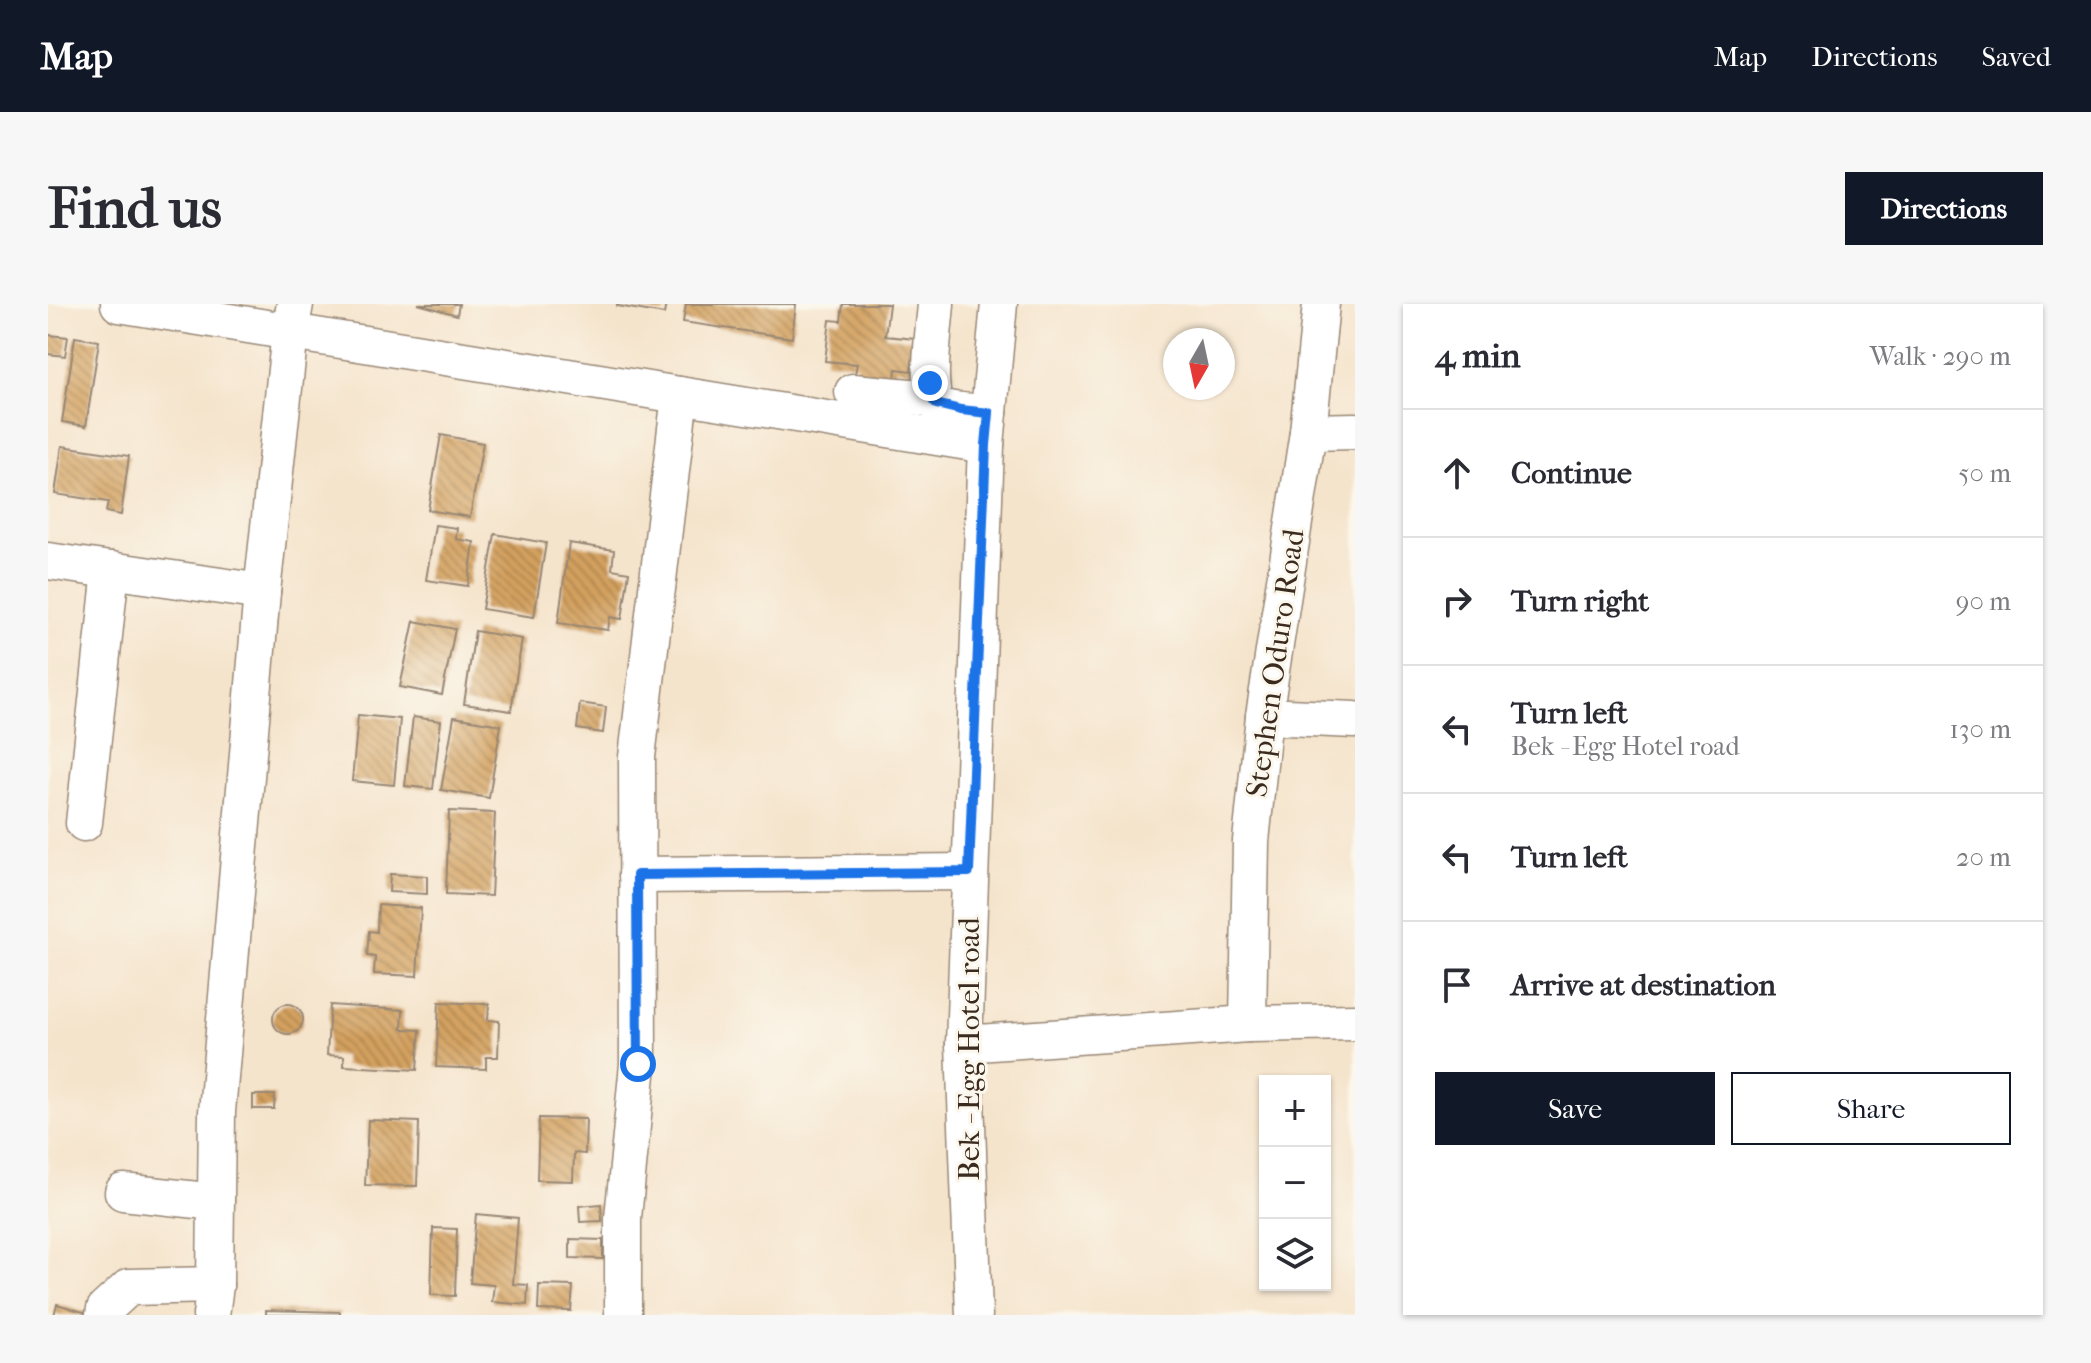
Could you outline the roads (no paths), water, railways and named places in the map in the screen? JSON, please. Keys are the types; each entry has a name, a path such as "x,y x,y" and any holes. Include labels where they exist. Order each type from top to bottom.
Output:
{"street":[{"path":"119,304 293,318 680,395 987,429"},
{"path":"936,304 930,383 932,399 936,404 987,429"},
{"name":"Bek - Egg Hotel road","path":"974,1315 964,1044 987,429 999,304"},
{"name":"Stephen Oduro Road","path":"1248,1024 1251,841 1264,716 1308,432 1321,304"},
{"path":"104,1315 105,1309 129,1287 213,1300 217,1112 262,592 293,318"},
{"path":"853,392 932,399"},
{"path":"623,1315 623,1218 638,1064 637,757 680,395"},
{"path":"1308,432 1355,431"},
{"path":"48,561 262,592"},
{"path":"84,823 111,570"},
{"path":"1264,716 1355,720"},
{"path":"637,875 969,872"},
{"path":"964,1044 1248,1024 1355,1022"},
{"path":"123,1192 216,1202"}]}
